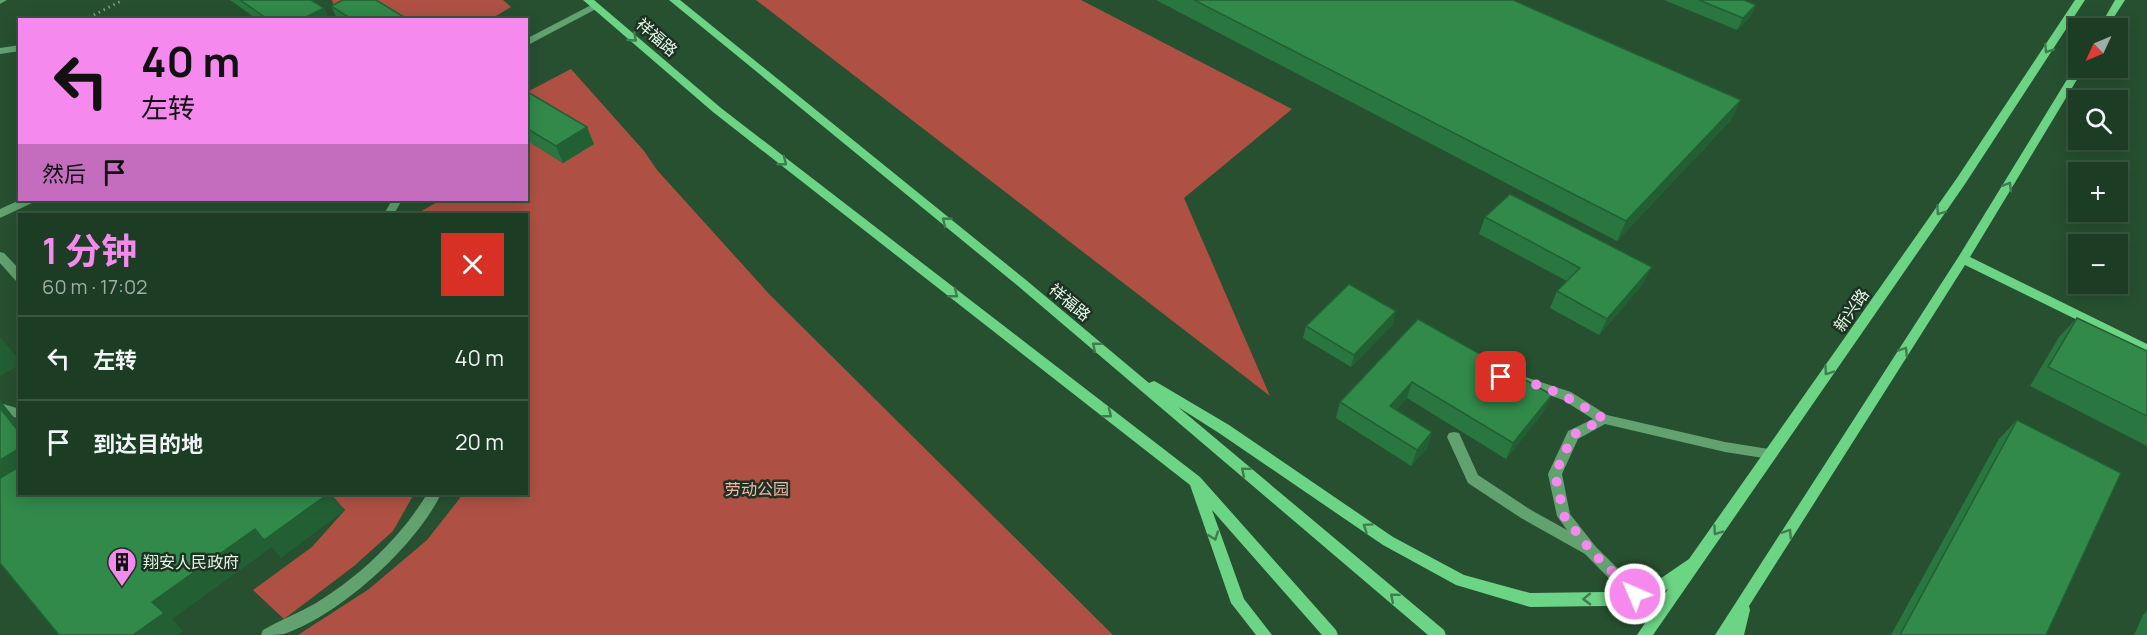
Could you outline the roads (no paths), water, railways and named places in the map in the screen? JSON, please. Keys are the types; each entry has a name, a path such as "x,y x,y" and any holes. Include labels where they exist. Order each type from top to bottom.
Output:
{"street":[{"name":"祥福路","path":"674,0 1022,283 1439,635"},
{"name":"新兴路","path":"1644,635 1961,181 2080,0"},
{"path":"2109,18 2120,0"},
{"name":"祥福路","path":"592,3 717,110 1195,481 1331,635"},
{"path":"1722,635 1962,259 2073,78"},
{"path":"1962,259 2147,349"},
{"path":"1120,366 1224,429 1388,541 1461,580 1530,600 1605,599 1654,591 1698,560"},
{"path":"1195,481 1238,603 1266,635"},
{"path":"1737,635 1738,623 1750,592"}],"lane":[{"path":"528,43 592,3"},
{"path":"0,51 18,48"},
{"path":"0,214 26,201"},
{"path":"0,256 18,276"},
{"path":"1501,377 1520,379 1567,396 1604,419 1725,447 1770,454"},
{"path":"0,408 18,413"},
{"path":"1604,419 1573,435 1555,474 1564,516 1591,551 1657,617"},
{"path":"1454,437 1473,479 1526,514 1591,551"},
{"path":"268,635 323,606 380,561 428,507 434,495"}],"place":[{"name":"翔安人民政府","path":"122,588"}],"park label":[{"name":"劳动公园","path":"757,489"}]}
